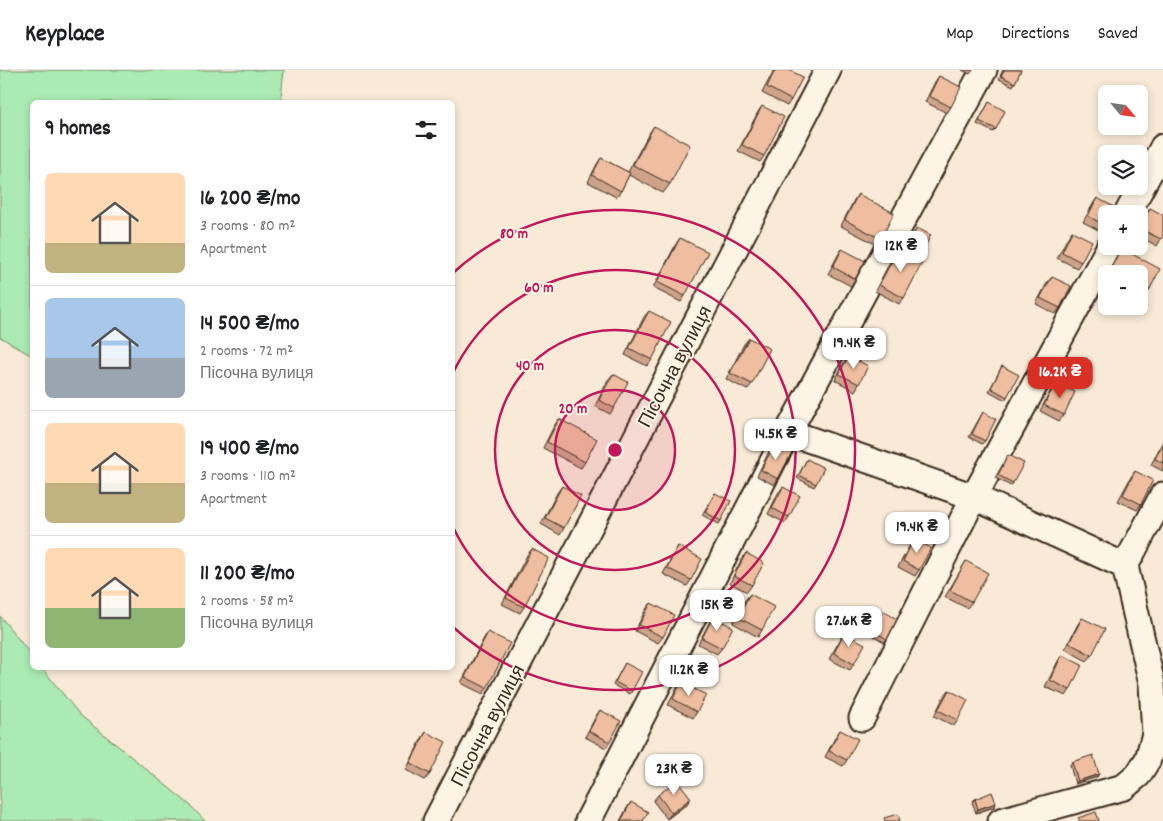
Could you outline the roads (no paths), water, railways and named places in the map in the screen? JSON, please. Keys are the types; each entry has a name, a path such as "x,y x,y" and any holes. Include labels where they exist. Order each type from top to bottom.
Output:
{"street":[{"name":"Пісочна вулиця","path":"436,821 828,70"},
{"path":"588,821 788,432 984,70"},
{"path":"1132,205 1163,147"},
{"path":"862,718 974,497 1105,255"},
{"path":"788,432 974,497 1125,566"},
{"path":"1001,821 1124,786 1138,775 1148,758 1155,734 1152,684 1125,566 1163,495"}]}
